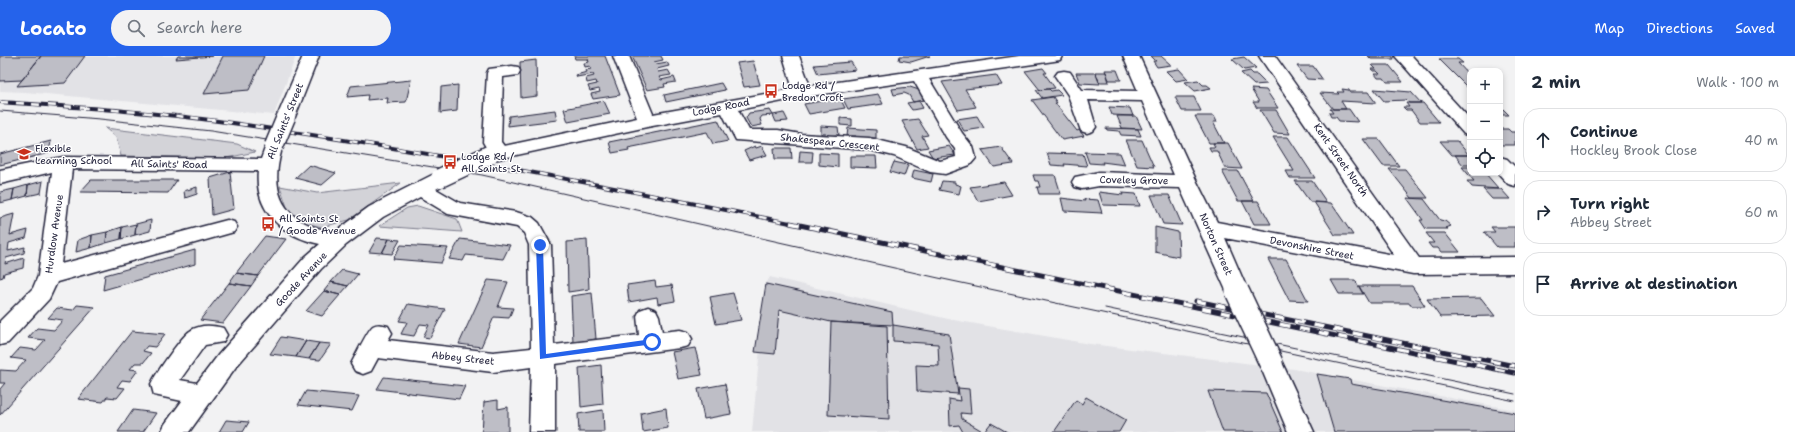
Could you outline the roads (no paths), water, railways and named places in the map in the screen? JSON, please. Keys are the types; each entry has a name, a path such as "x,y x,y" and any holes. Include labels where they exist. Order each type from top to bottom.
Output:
{"street":[{"name":"All Saints' Street","path":"311,56 267,164 270,198 286,222 298,230 319,237 339,240"},
{"path":"621,56 647,121"},
{"path":"790,56 803,92"},
{"name":"Lodge Road","path":"420,188 494,153 647,121 803,92 1054,56"},
{"name":"Norton Street","path":"1131,56 1301,432"},
{"name":"Kent Street North","path":"1267,56 1413,266"},
{"path":"1403,56 1467,127"},
{"path":"494,153 492,142 495,73 512,71"},
{"name":"Shakespear Crescent","path":"727,106 743,136 778,136 801,140 868,144 899,151 936,168 945,168 963,162 967,158 964,147 952,132 942,116 936,101 918,75"},
{"path":"1064,76 1077,95 1087,127"},
{"path":"1077,95 1149,96"},
{"name":"All Saints' Road","path":"0,177 63,163 267,164"},
{"name":"Hurdlow Avenue","path":"0,336 41,293 49,276 63,163"},
{"path":"1503,166 1515,179"},
{"name":"Coveley Grove","path":"1082,182 1099,178 1187,182"},
{"path":"420,188 441,202 455,209 519,220 530,225 536,234 540,245 543,357 542,432"},
{"name":"Goode Avenue","path":"174,432 202,394 313,263 339,240 376,212 420,188"},
{"path":"49,276 227,226"},
{"name":"Devonshire Street","path":"1210,228 1413,266 1515,265"},
{"path":"648,316 652,342"},
{"path":"202,394 163,388 163,384 197,338 203,335 215,335"},
{"name":"Abbey Street","path":"371,348 493,362 680,339"}],"tram line":[{"path":"0,111 100,119 211,131 482,175 943,279 1515,401"},
{"path":"1105,308 1515,394"}],"railway":[{"path":"0,102 109,110 218,121 363,143 507,168 795,224"},
{"path":"790,223 1515,373"},
{"path":"1196,301 1515,366"}],"place":[{"name":"Lodge Rd / Bredon Croft","path":"771,91"},
{"name":"Flexible Learning School","path":"24,154"},
{"name":"Lodge Rd / All Saints St","path":"450,162"},
{"name":"All Saints St / Goode Avenue","path":"268,224"}]}
